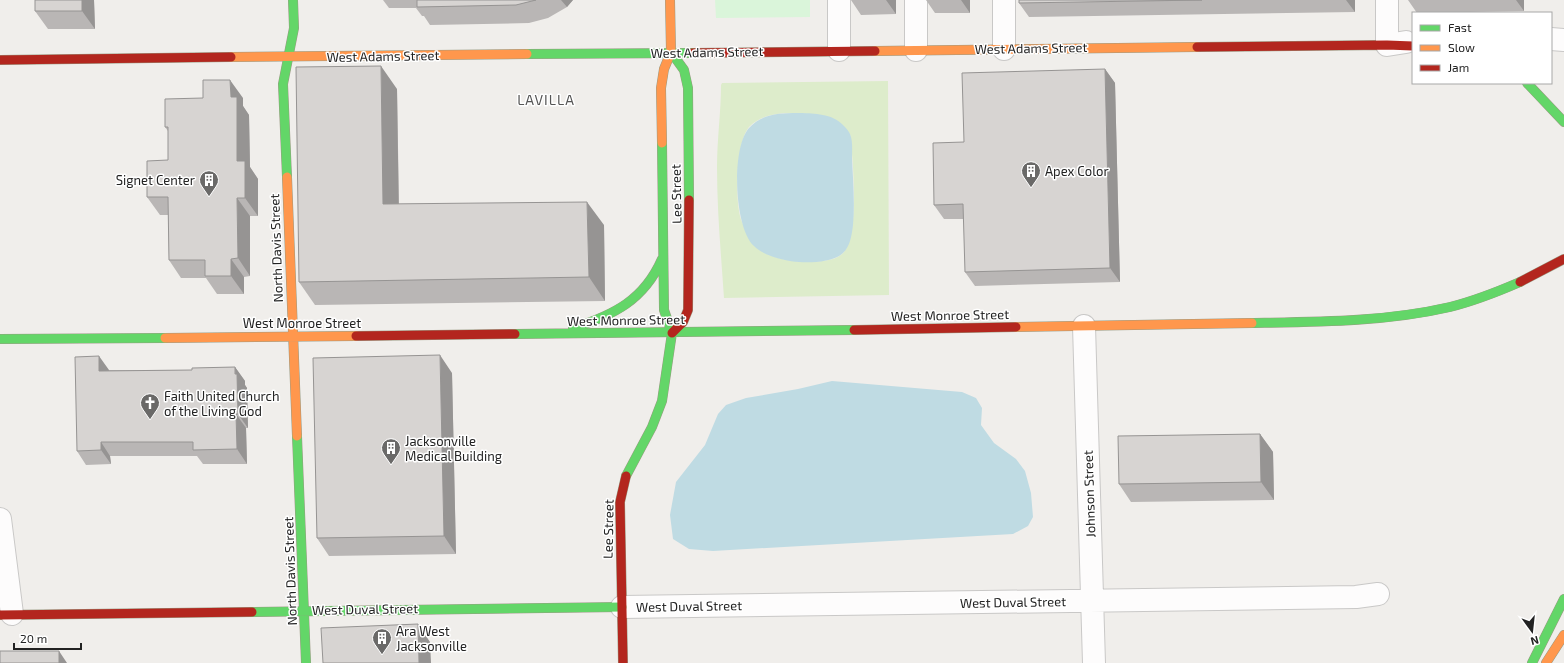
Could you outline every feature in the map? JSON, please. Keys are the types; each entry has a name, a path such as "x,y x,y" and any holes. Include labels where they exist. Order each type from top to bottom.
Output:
{"main road":[{"name":"North Davis Street","path":"293,0 294,28 283,84 306,663"},
{"name":"Lee Street","path":"624,663 619,517 621,494 630,465 660,409 672,333 664,310 661,88 664,68 671,52 670,0"},
{"name":"West Adams Street","path":"0,60 1387,44"},
{"path":"1387,44 1412,46"},
{"name":"Lee Street","path":"671,52 684,70 688,88 690,238 688,310 683,322 672,333"},
{"path":"1528,84 1564,122"},
{"path":"554,334 596,320 624,307 648,286 664,254"},
{"name":"West Monroe Street","path":"0,338 672,333 1348,321 1408,316 1449,308 1526,280 1564,259"},
{"path":"1532,663 1564,599"},
{"name":"West Duval Street","path":"6,614 622,607"},
{"path":"1546,663 1564,636"}],"street":[{"path":"839,0 839,50"},
{"path":"916,0 916,50"},
{"path":"1004,0 1004,49"},
{"path":"1387,0 1387,44"},
{"path":"1552,39 1564,40"},
{"name":"West Adams Street","path":"1387,44 1412,41"},
{"name":"Johnson Street","path":"1084,326 1094,663"},
{"path":"0,519 6,614"},
{"name":"West Duval Street","path":"622,607 1356,597 1378,594"}],"green space":[{"path":"715,0 810,0 810,17 716,18"},
{"path":"888,81 889,295 724,298 718,216 717,167 722,83","holes":["803,113 850,134 854,177 853,214 852,230 848,244 843,253 831,260 806,262 777,258 763,251 748,233 739,213 737,188 739,159 741,146 749,127 761,118 774,114"]}],"water":[{"path":"803,113 836,119 848,130 852,143 854,208 850,240 843,253 839,256 816,262 799,262 781,259 758,250 747,237 742,223 737,188 739,152 743,138 749,128 761,119 774,114"},
{"path":"832,381 962,392 976,398 982,408 981,425 994,443 1016,459 1025,471 1031,493 1033,517 1028,526 1013,534 713,551 689,549 673,539 670,515 676,482 705,445 718,414 726,405 746,398 798,389"}],"building":[{"path":"35,0 82,0 82,11 35,11"},
{"path":"417,0 536,0 516,5 417,7"},
{"path":"1019,0 1202,0 1019,3"},
{"path":"381,66 383,204 587,202 589,277 299,282 296,67"},
{"name":"Apex Color","path":"1105,69 1110,268 965,272 963,204 934,205 933,143 964,142 962,73"},
{"name":"Signet Center","path":"203,80 230,80 231,97 237,97 237,161 245,161 245,198 237,198 238,258 231,259 231,276 205,276 205,260 169,260 168,197 147,197 147,161 168,160 168,127 165,127 165,99 203,98"},
{"name":"Jacksonville Medical Building","path":"440,355 444,536 317,538 313,358"},
{"path":"99,356 99,371 192,370 192,368 235,367 235,374 237,374 238,414 236,414 237,449 193,450 193,442 101,442 101,450 77,451 75,357"},
{"path":"1260,434 1261,482 1119,484 1118,436"},
{"path":"418,624 419,663 323,663 321,628"},
{"path":"0,651 59,651 59,663 0,663"}],"traffic: fast":[{"path":"287,177 283,84 294,28 293,0"},
{"path":"671,52 684,70 688,88 689,200"},
{"path":"527,54 692,53"},
{"path":"1528,84 1564,122"},
{"path":"626,476 652,427 662,401 672,333 664,310 662,143"},
{"path":"573,328 602,318 626,304 646,285 655,273 662,259"},
{"path":"1252,323 1351,320 1401,316 1450,307 1468,302 1520,282"},
{"path":"515,334 854,330"},
{"path":"0,339 165,338"},
{"path":"297,436 306,663"},
{"path":"1532,663 1564,599"},
{"path":"252,612 622,607"}],"traffic: slow":[{"path":"662,143 661,88 664,69 671,52 670,0"},
{"path":"875,51 1197,47"},
{"path":"231,57 527,54"},
{"path":"287,177 297,436"},
{"path":"1016,327 1252,323"},
{"path":"165,338 356,336"},
{"path":"1546,663 1564,635"}],"traffic: jam":[{"path":"1197,47 1387,45"},
{"path":"1387,45 1412,46"},
{"path":"692,53 875,51"},
{"path":"0,60 231,57"},
{"path":"672,333 683,322 688,310 689,200"},
{"path":"1520,282 1564,259"},
{"path":"854,330 1016,327"},
{"path":"356,336 515,334"},
{"path":"623,663 620,502 626,476"},
{"path":"0,615 252,612"}],"place":[{"name":"Apex Color","path":"1031,188"},
{"name":"Signet Center","path":"209,197"},
{"name":"Faith United Church of the Living God","path":"150,420"},
{"name":"Jacksonville Medical Building","path":"391,465"},
{"name":"Ara West Jacksonville","path":"382,655"}],"district":[{"name":"LAVILLA","path":"546,99"}]}
